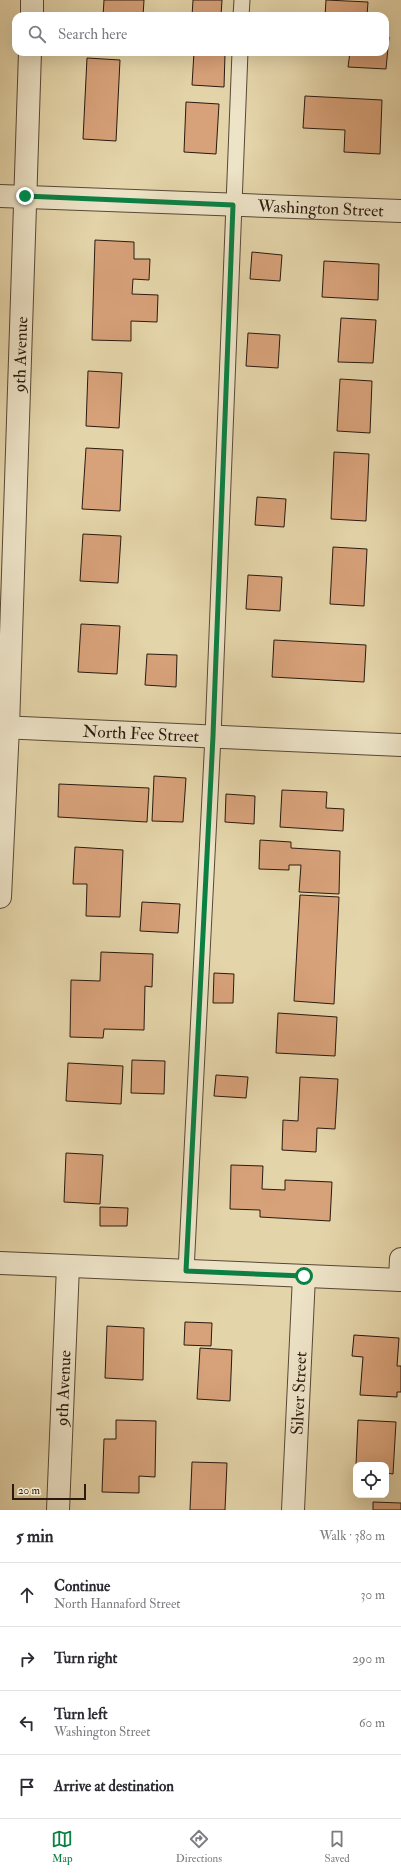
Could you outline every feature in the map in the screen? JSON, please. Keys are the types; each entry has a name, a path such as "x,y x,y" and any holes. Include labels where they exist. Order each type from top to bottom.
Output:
{"street":[{"path":"32,0 32,12"},
{"name":"9th Avenue","path":"0,897 4,727 30,56"},
{"name":"Washington Street","path":"0,196 401,211"},
{"name":"North Fee Street","path":"4,727 401,745"},
{"path":"0,1263 304,1276 401,1273"},
{"name":"9th Avenue","path":"58,1510 68,1266"},
{"name":"Silver Street","path":"293,1510 304,1276"}],"lane":[{"path":"241,12 242,0"},
{"path":"186,1271 213,736 240,56"}],"building":[{"path":"104,0 144,0 143,12 103,12"},
{"path":"193,0 222,0 221,12 192,12"},
{"path":"326,0 368,2 367,12 325,12"},
{"path":"194,56 225,56 224,87 192,85"},
{"path":"349,56 387,56 386,69 348,67"},
{"path":"87,58 120,60 116,141 83,139"},
{"path":"305,96 382,100 380,154 344,152 345,130 303,128"},
{"path":"186,102 219,104 216,154 184,152"},
{"path":"95,240 134,242 134,259 150,259 149,280 133,279 132,294 158,295 157,322 131,321 131,341 92,340"},
{"path":"252,252 282,255 280,281 250,279"},
{"path":"324,261 379,264 378,300 322,297"},
{"path":"341,318 376,320 373,363 338,362"},
{"path":"248,333 280,335 278,368 246,366"},
{"path":"88,371 122,373 119,428 86,426"},
{"path":"340,379 372,381 370,433 337,431"},
{"path":"86,448 123,450 120,511 82,509"},
{"path":"334,452 369,454 366,521 331,519"},
{"path":"257,497 286,499 284,527 255,525"},
{"path":"83,534 121,536 118,583 80,581"},
{"path":"333,547 367,549 364,606 330,604"},
{"path":"248,575 282,577 280,611 246,609"},
{"path":"81,624 120,626 117,674 78,672"},
{"path":"274,640 366,645 364,682 272,677"},
{"path":"147,654 177,655 176,687 145,685"},
{"path":"154,776 186,778 183,822 152,821"},
{"path":"59,784 149,788 147,822 58,817"},
{"path":"282,790 327,792 326,808 344,809 343,831 280,827"},
{"path":"226,794 255,796 254,824 225,822"},
{"path":"260,840 291,842 291,848 340,851 339,894 299,892 301,865 289,865 289,870 259,869"},
{"path":"75,847 123,850 120,917 86,916 87,884 73,884"},
{"path":"300,895 339,897 334,1004 294,1001"},
{"path":"142,902 180,904 178,933 140,931"},
{"path":"101,952 153,954 152,987 145,986 144,1030 104,1029 103,1038 70,1037 71,980 100,981"},
{"path":"214,973 234,974 233,1003 213,1003"},
{"path":"278,1013 337,1017 335,1056 276,1053"},
{"path":"132,1060 165,1061 164,1094 131,1093"},
{"path":"68,1063 123,1066 121,1104 66,1101"},
{"path":"216,1075 248,1077 246,1098 214,1096"},
{"path":"300,1077 338,1079 335,1129 317,1128 316,1152 282,1150 283,1120 298,1121"},
{"path":"66,1153 103,1155 100,1204 64,1202"},
{"path":"231,1165 263,1166 262,1189 285,1190 285,1180 332,1182 330,1221 260,1217 260,1210 230,1209"},
{"path":"100,1207 128,1208 127,1226 100,1226"},
{"path":"185,1322 212,1323 211,1346 184,1345"},
{"path":"107,1326 144,1328 143,1380 105,1378"},
{"path":"354,1335 399,1338 397,1366 401,1366 401,1392 397,1392 397,1397 360,1395 363,1357 352,1356"},
{"path":"200,1348 232,1350 230,1401 197,1399"},
{"path":"116,1420 156,1421 155,1477 139,1476 139,1493 102,1492 104,1439 116,1439"},
{"path":"358,1420 396,1422 393,1474 389,1473 389,1462 356,1462"},
{"path":"192,1462 227,1463 225,1510 190,1510"},
{"path":"373,1502 401,1503 401,1510 373,1510"}],"route":[{"path":"25,196 233,205 213,736 186,1271 304,1276"}]}
